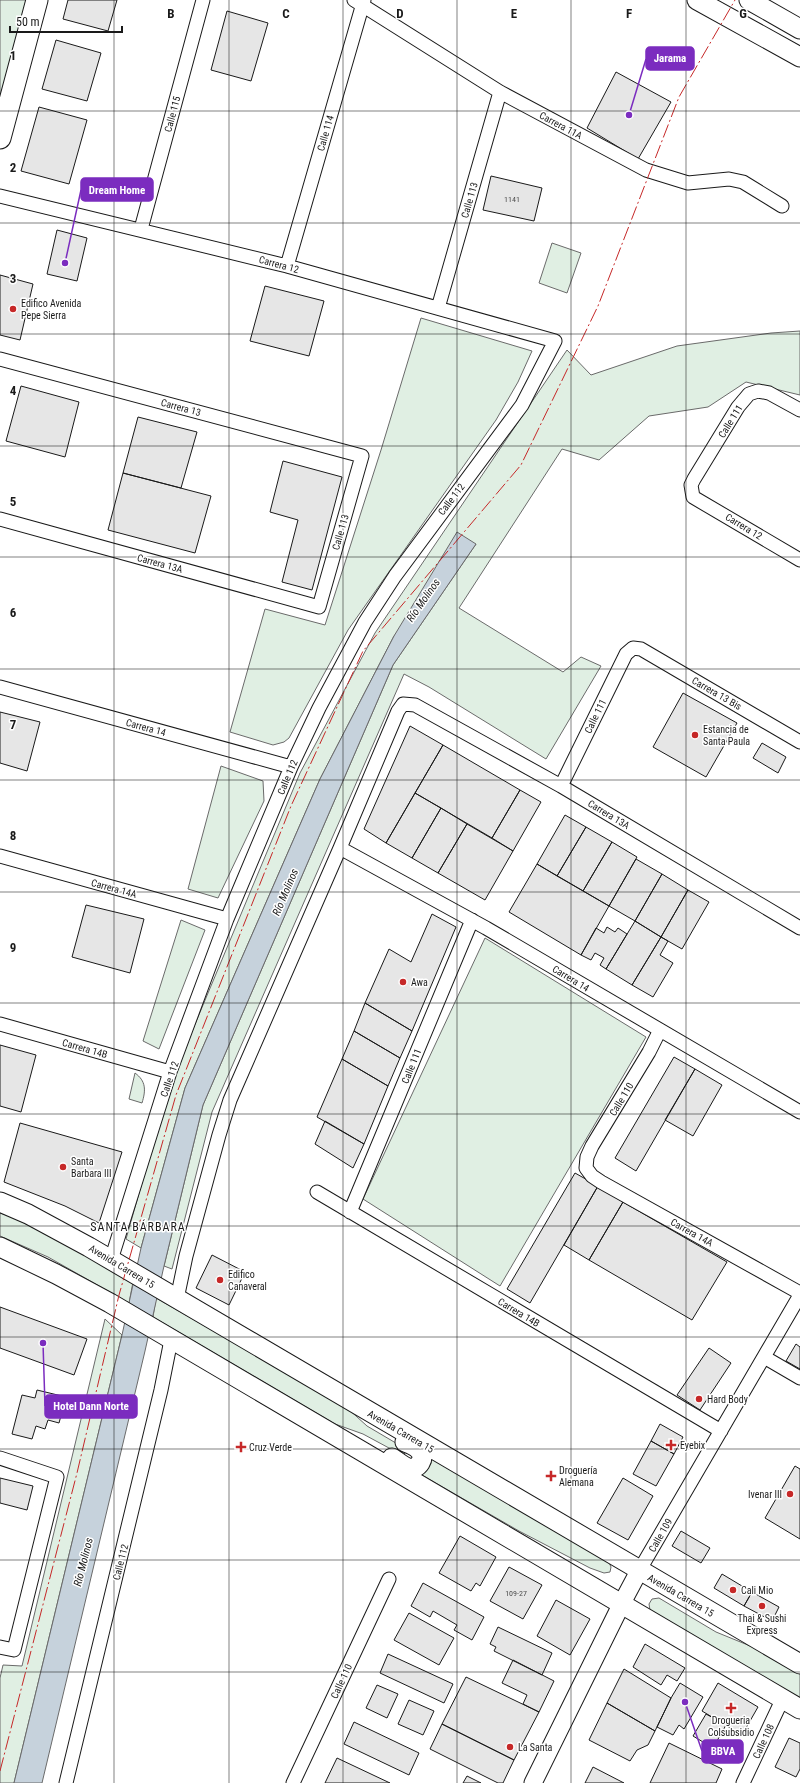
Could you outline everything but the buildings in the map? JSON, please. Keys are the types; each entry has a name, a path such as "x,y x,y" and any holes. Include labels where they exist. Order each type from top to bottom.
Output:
{"main road":[{"path":"0,138 37,0"},
{"path":"697,0 800,57"},
{"path":"749,0 800,29"},
{"name":"Avenida Carrera 15","path":"0,1202 56,1229 115,1262 800,1664"},
{"path":"0,1247 56,1274 110,1303 800,1709"},
{"path":"335,1436 366,1444 409,1468 419,1465 422,1458 419,1450 376,1425 354,1403"}],"street":[{"name":"Calle 115","path":"141,229 203,0"},
{"name":"Carrera 11A","path":"360,1 500,92 646,170 688,183 729,178 743,182 782,206"},
{"name":"Calle 114","path":"287,266 360,1"},
{"name":"Calle 113","path":"438,308 500,92"},
{"name":"Carrera 12","path":"0,196 141,229 287,266 555,341"},
{"name":"Calle 112","path":"115,1262 170,1072 227,919 291,767 319,708 365,622 395,576 522,405 555,341"},
{"name":"Carrera 13","path":"0,359 362,456"},
{"name":"Calle 111","path":"692,490 694,479 738,407 749,394 758,391 769,392 800,410"},
{"name":"Calle 113","path":"319,607 362,456"},
{"name":"Carrera 12","path":"692,490 693,497 800,560"},
{"name":"Carrera 13A","path":"0,519 319,607"},
{"name":"Calle 111","path":"561,786 626,654 632,648"},
{"name":"Carrera 13 Bis","path":"632,648 641,650 800,742"},
{"name":"Carrera 14","path":"0,687 291,767"},
{"name":"Carrera 13A","path":"340,848 398,710 403,704 415,705 507,754 800,928"},
{"name":"Carrera 14","path":"340,848 472,920 800,1112"},
{"path":"170,1295 186,1256 230,1100 340,848"},
{"name":"Carrera 14A","path":"0,856 227,919"},
{"name":"Calle 111","path":"350,1212 472,920"},
{"name":"Carrera 14B","path":"0,1024 170,1072"},
{"name":"Calle 110","path":"586,1168 587,1158 592,1146 649,1052 660,1030"},
{"name":"Carrera 14A","path":"586,1168 592,1176 602,1182 800,1294"},
{"name":"Carrera 14B","path":"317,1192 721,1431"},
{"name":"Calle 109","path":"533,1783 639,1570 800,1294"},
{"name":"Calle 112","path":"66,1783 159,1398 171,1340"},
{"path":"764,1357 800,1378"},
{"path":"0,1458 57,1477 14,1650 0,1647"},
{"name":"Calle 110","path":"294,1783 389,1579"},
{"name":"Calle 108","path":"743,1783 783,1698"}],"green space":[{"path":"0,0 29,0 0,103"},
{"path":"552,243 581,253 567,293 539,283"},
{"path":"421,318 532,351 518,382 496,420 348,630 289,738 284,742 273,745 230,732 265,609 325,625 381,450"},
{"path":"800,331 800,395 746,382 708,407 649,416 599,460 562,449 459,608 563,672 581,657 601,666 546,759 429,687 404,674 212,1112 172,1269 164,1266 203,1105 393,665 476,544 394,636 320,779 185,1088 141,1248 126,1239 170,1084 300,773 375,633 567,350 591,375 677,346 771,333"},
{"path":"221,766 263,781 264,801 218,898 188,889"},
{"path":"181,920 205,930 159,1049 143,1041"},
{"path":"485,938 646,1037 500,1286 363,1199"},
{"path":"135,1073 139,1076 144,1086 142,1103 129,1099"},
{"path":"0,1213 10,1216 65,1243 133,1282 129,1303 48,1257 0,1236"},
{"path":"156,1298 345,1406 367,1426 406,1449 404,1455 363,1434 335,1424 153,1317"},
{"path":"105,1319 122,1335 14,1783 0,1783 0,1678 3,1665 22,1666"},
{"path":"431,1458 608,1560 611,1567 610,1572 604,1573 590,1568 519,1531 420,1474 427,1469"},
{"path":"659,1598 716,1632 765,1652 800,1672 800,1699 650,1610 649,1604 652,1599"}],"water":[{"name":"Río Molinos","path":"457,532 476,544 393,665 203,1105 42,1783 14,1783 122,1335 141,1248 185,1088 320,779 394,636"}],"power":[{"path":"0,1771 77,1473 119,1295 176,1095 291,806 363,651 521,465 598,306 679,97 735,0"}],"place":[{"name":"Jarama","path":"629,115"},
{"name":"Dream Home","path":"65,263"},
{"name":"Edifico Avenida Pepe Sierra","path":"13,309"},
{"name":"Estancia de Santa Paula","path":"695,735"},
{"name":"Awa","path":"403,982"},
{"name":"Santa Barbara III","path":"63,1167"},
{"name":"Edifico Canaveral","path":"220,1280"},
{"name":"Hotel Dann Norte","path":"43,1343"},
{"name":"Hard Body","path":"699,1399"},
{"name":"Eyebix","path":"671,1445"},
{"name":"Cruz Verde","path":"241,1447"},
{"name":"Droguería Alemana","path":"551,1476"},
{"name":"Ivenar III","path":"790,1494"},
{"name":"Cali Mio","path":"733,1590"},
{"name":"Thai & Sushi Express","path":"762,1606"},
{"name":"BBVA","path":"685,1702"},
{"name":"Drogueria Colsubsidio","path":"731,1708"},
{"name":"La Santa","path":"510,1747"}],"district":[{"name":"SANTA BÁRBARA","path":"138,1227"}]}
